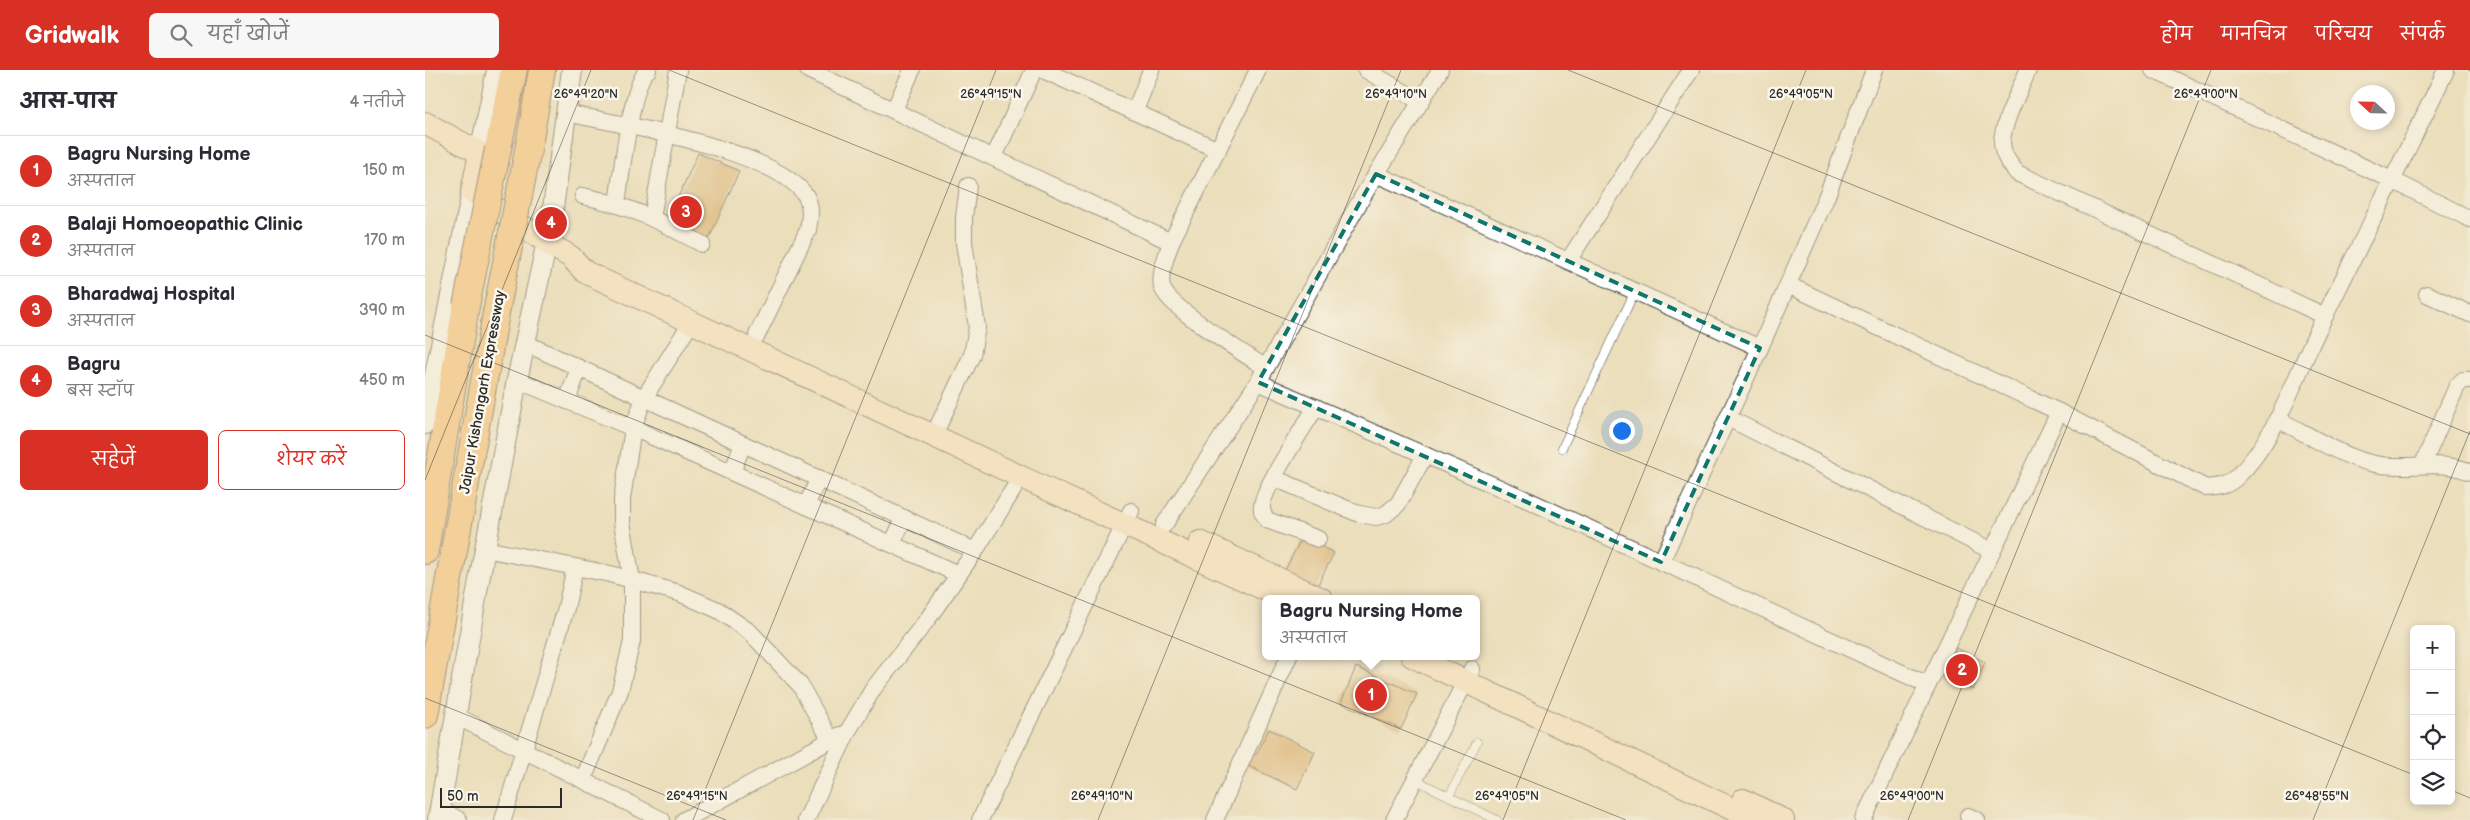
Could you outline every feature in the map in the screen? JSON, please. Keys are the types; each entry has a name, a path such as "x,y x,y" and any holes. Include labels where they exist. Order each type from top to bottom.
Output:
{"highway":[{"name":"Jaipur Kishangarh Expressway","path":"425,551 466,306 489,151 514,70"},
{"name":"Jaipur Kishangarh Expressway","path":"425,715 496,313 542,70"}],"main road":[{"path":"425,122 489,151 472,192 546,242 571,256 593,260 757,335 1028,466 1278,595"},
{"path":"571,256 585,272 1021,477 1128,517 1164,525 1313,595"},
{"path":"1424,660 1469,675 1783,820"},
{"path":"1450,660 1469,675 1755,820"}],"street":[{"path":"489,151 497,70"},
{"path":"459,820 439,815 485,549 517,380 546,242 572,70"},
{"path":"617,203 629,126 639,82 648,70"},
{"path":"652,218 678,70"},
{"path":"808,70 1171,242"},
{"path":"894,110 913,70"},
{"path":"994,157 1034,70"},
{"path":"1043,70 1218,150"},
{"path":"1135,112 1151,70"},
{"path":"1258,70 1171,242 1163,268 1162,285 1165,295 1262,375 1316,407 1661,562 1928,685"},
{"path":"1366,70 1421,102"},
{"path":"1164,525 1262,375 1377,174 1440,70"},
{"path":"1568,261 1691,70"},
{"path":"1661,562 1760,348 1826,198 1874,70"},
{"path":"2028,70 2010,115 2002,142 2006,160 2017,174 2325,316"},
{"path":"2153,70 2392,180 2470,219"},
{"path":"1788,285 2059,412 2206,488 2222,487 2236,478 2253,458 2277,419 2325,316 2447,70"},
{"path":"565,113 667,134 726,151 793,181 807,197 811,211 808,230 757,335"},
{"path":"1377,174 1760,348"},
{"path":"939,424 972,355 977,327 963,242 968,186"},
{"path":"425,424 431,365 472,192"},
{"path":"583,196 617,203 652,218 702,244"},
{"path":"2427,294 2470,314"},
{"path":"583,780 620,691 632,641 632,580 622,522 622,499 633,428 644,398 692,321"},
{"path":"525,343 975,551"},
{"path":"567,401 579,368"},
{"path":"517,380 633,428 958,574"},
{"path":"2423,464 2457,386 2463,380 2470,380"},
{"path":"1316,407 1274,478 1262,505 1262,513 1267,520 1318,539"},
{"path":"1863,820 2059,412"},
{"path":"1728,418 1992,551"},
{"path":"2277,419 2356,458 2375,464 2399,467 2441,464 2469,468"},
{"path":"732,472 743,444"},
{"path":"1274,478 1359,514 1376,516 1386,514 1398,504 1425,455"},
{"path":"806,820 848,731 873,689 927,620 975,551 1021,477"},
{"path":"807,506 819,478"},
{"path":"980,820 1128,517"},
{"path":"892,544 904,518"},
{"path":"485,549 632,580 679,593 718,610 750,632 800,684 830,739"},
{"path":"503,820 566,608 575,567"},
{"path":"1215,820 1287,660"},
{"path":"1394,820 1469,675"},
{"path":"456,716 662,820"},
{"path":"684,820 788,765 830,739 848,731"}],"lane":[{"path":"1562,448 1635,291"},
{"path":"1449,796 1477,742"},
{"path":"1414,779 1497,820"}],"highlighted area":[{"path":"1376,174 1760,348 1661,562 1258,382"}],"building":[{"path":"698,153 739,171 708,241 667,222"},
{"path":"1302,537 1334,553 1315,590 1283,574"},
{"path":"1956,648 1985,662 1973,690 1943,677"},
{"path":"1356,667 1417,694 1401,729 1341,703"},
{"path":"1269,729 1315,752 1297,789 1244,764 1250,752 1256,755"}],"place":[{"name":"Bharadwaj Hospital","path":"686,212"},
{"name":"Bagru","path":"551,223"},
{"name":"Balaji Homoeopathic Clinic","path":"1962,670"},
{"name":"Bagru Nursing Home","path":"1371,695"}]}
